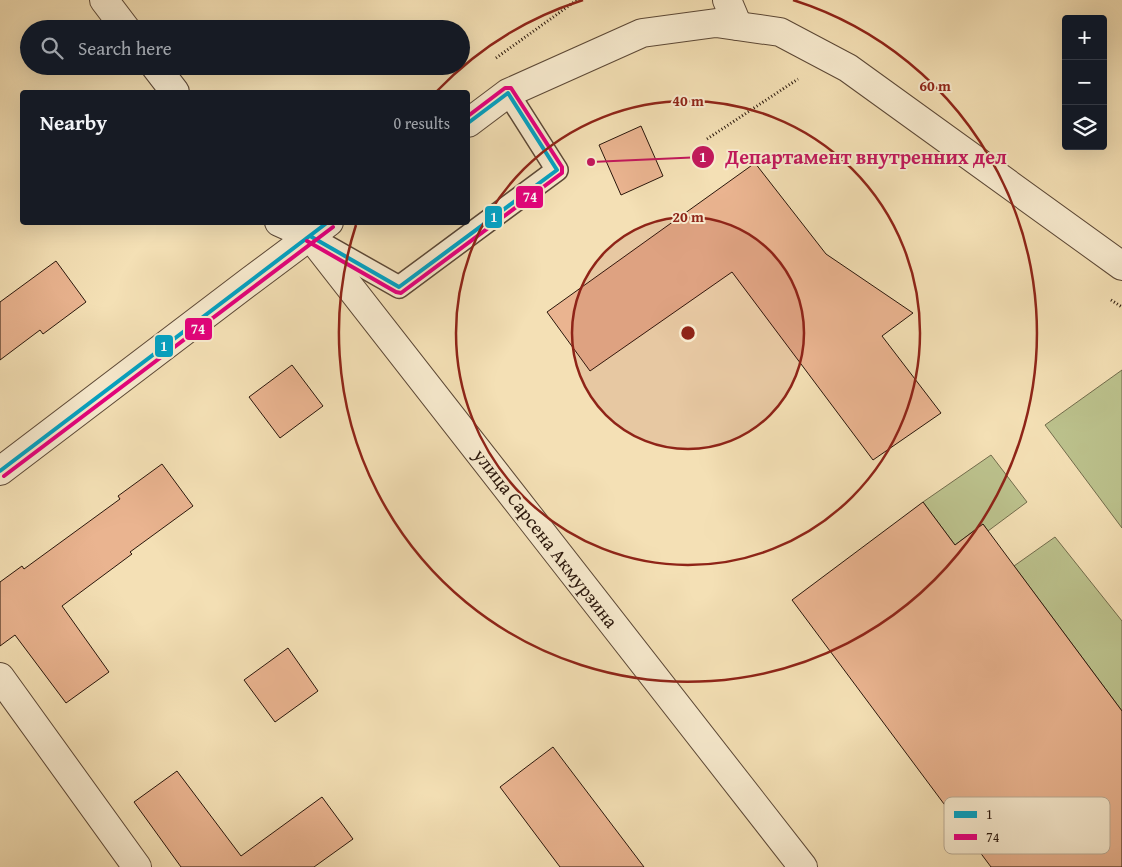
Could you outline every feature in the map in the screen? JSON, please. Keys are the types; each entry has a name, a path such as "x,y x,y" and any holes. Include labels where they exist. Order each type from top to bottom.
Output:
{"street":[{"path":"104,0 119,20"},
{"path":"727,0 738,26"},
{"path":"470,122 508,94 642,33 716,23 780,32 848,68 1122,266"},
{"path":"162,75 173,90"},
{"name":"улица Сарсена Акмурзина","path":"294,225 319,230 803,867"},
{"path":"0,471 319,230"},
{"path":"0,677 137,867"}],"lane":[{"path":"319,230 399,287 557,170 508,94"}],"path":[{"path":"489,64 577,0"},
{"path":"707,139 800,78"},
{"path":"1106,296 1122,308"}],"green space":[{"path":"1122,370 1122,528 1045,425"},
{"path":"991,455 1027,502 988,531 983,524 955,545 923,502"},
{"path":"1055,537 1122,621 1122,711 1014,566"}],"building":[{"path":"641,126 663,176 621,195 599,145"},
{"path":"755,163 826,254 913,313 882,336 941,413 873,460 732,272 590,371 547,312"},
{"path":"56,261 86,302 43,334 40,330 0,360 0,302"},
{"path":"292,365 323,406 280,438 249,397"},
{"path":"162,464 193,506 130,552 132,554 62,606 109,672 66,703 15,635 0,646 0,582 22,566 24,569 120,499 118,496"},
{"path":"923,502 955,545 983,524 1122,711 1122,867 991,867 981,854 1110,854 1110,797 944,797 944,804 792,600"},
{"path":"288,648 318,691 275,722 244,680"},
{"path":"553,747 644,867 560,867 500,787"},
{"path":"177,771 241,856 322,797 353,839 314,867 181,867 134,802"}],"transit line":[{"name":"74","path":"307,241 396,292 401,293 562,173 562,167 511,88 505,88 470,114"},
{"name":"1","path":"310,236 399,287 557,170 508,93 470,122"},
{"name":"1","path":"0,471 324,225"},
{"name":"74","path":"4,476 333,227"}],"place":[{"name":"Департамент внутренних дел","path":"591,162"}]}
